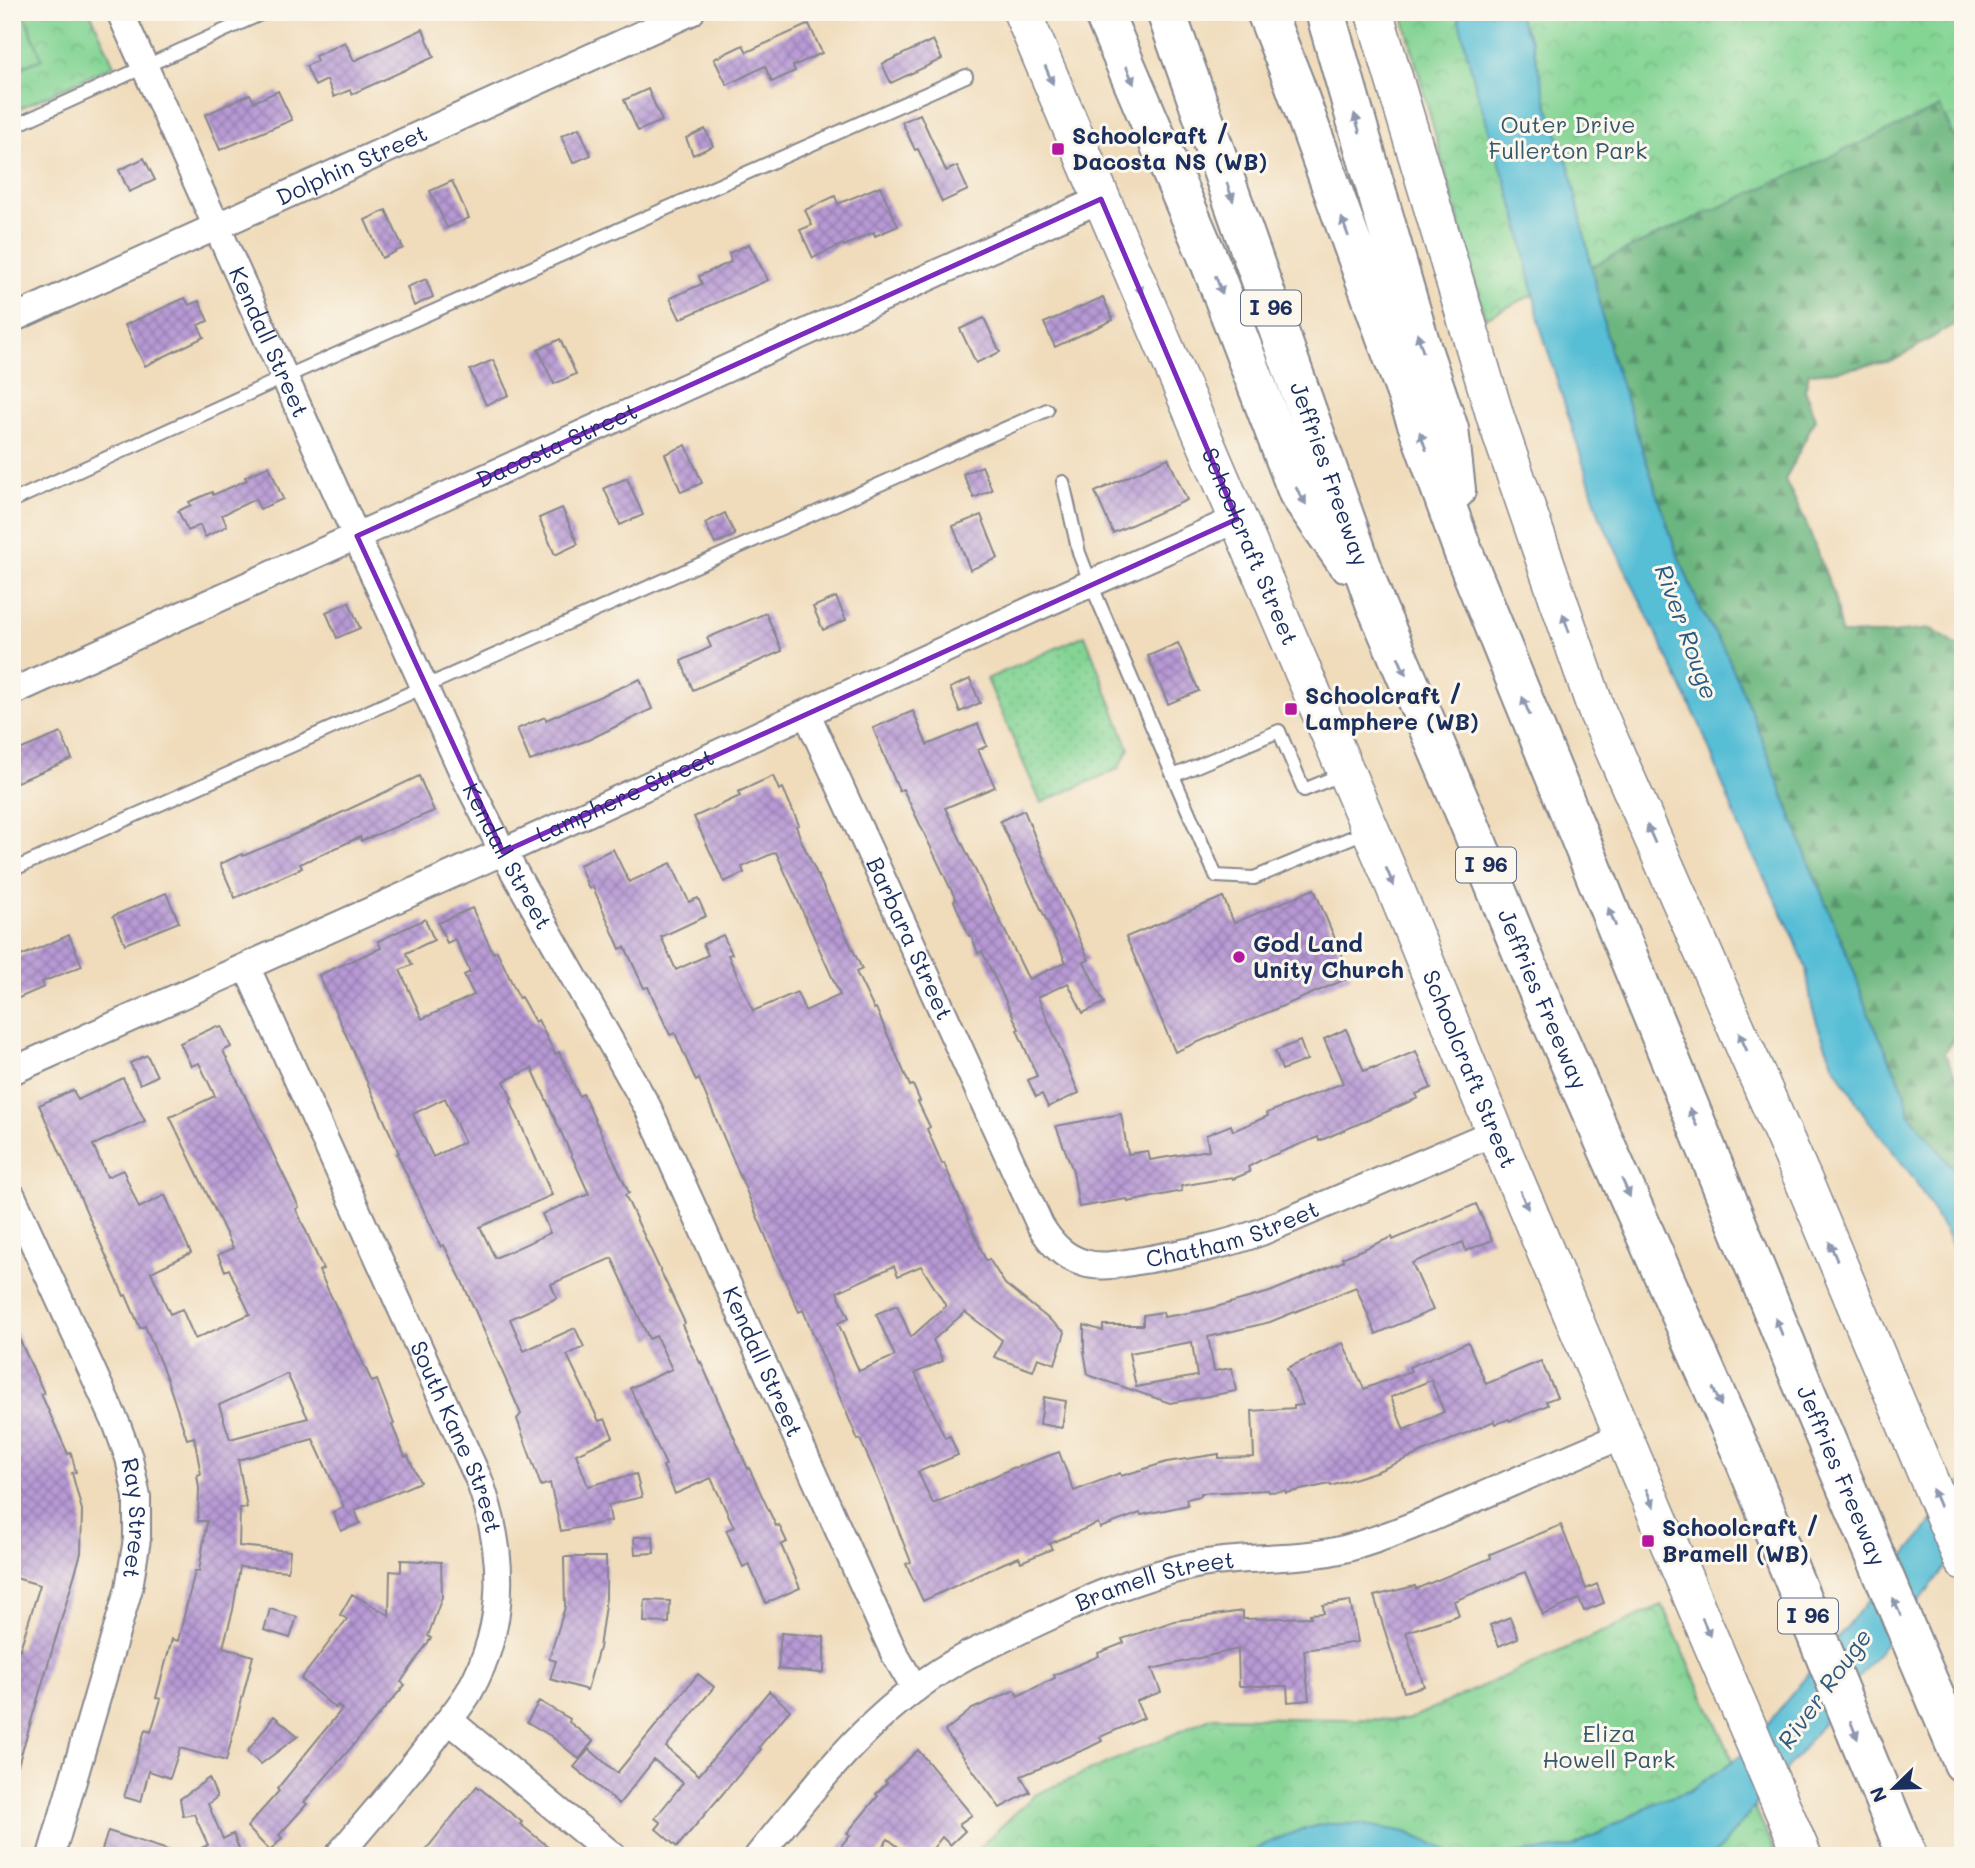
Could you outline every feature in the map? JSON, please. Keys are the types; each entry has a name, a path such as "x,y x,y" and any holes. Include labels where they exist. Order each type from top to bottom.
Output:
{"highway":[{"path":"1103,12 1211,265 1298,493 1375,603"},
{"name":"Jeffries Freeway","path":"1166,12 1375,603 1534,982 1746,1463 1907,1856"},
{"name":"Jeffries Freeway","path":"1266,12 1463,551 1805,1391 1963,1763"},
{"path":"1325,12 1422,349 1449,429 1463,551"}],"main road":[{"name":"Schoolcraft Street","path":"1022,12 1803,1856"},
{"path":"1374,12 1496,419 1596,709 1800,1171 1963,1561"}],"street":[{"name":"Kendall Street","path":"120,12 463,773 503,852 648,1108 894,1653 915,1689"},
{"name":"Dolphin Street","path":"12,319 691,12"},
{"name":"Dacosta Street","path":"12,692 1101,199"},
{"name":"Lamphere Street","path":"12,1071 247,968 807,714 943,649 1237,519"},
{"name":"Barbara Street","path":"807,714 1011,1162"},
{"name":"South Kane Street","path":"247,968 479,1480 490,1510 499,1570 495,1622 478,1676 449,1720 338,1856"},
{"name":"Chatham Street","path":"1011,1162 1050,1242 1065,1255 1083,1263 1107,1266 1230,1243 1495,1132"},
{"name":"Ray Street","path":"12,1196 117,1425 129,1458 136,1497 137,1539 129,1588 51,1856"},
{"name":"Bramell Street","path":"758,1856 849,1746 887,1709 946,1667 968,1655 1127,1583 1199,1564 1310,1555 1346,1548 1424,1521 1624,1435"},
{"path":"449,1720 613,1856"}],"lane":[{"path":"12,127 265,12"},
{"path":"12,501 285,377 966,76"},
{"path":"12,870 1047,410"},
{"path":"1063,482 1079,553 1091,584 1216,876 1254,878 1370,830"},
{"path":"1173,776 1279,731 1304,790 1345,773"}],"highlighted area":[{"path":"1101,199 1237,519 503,852 357,536"}],"green space":[{"path":"12,12 90,12 114,65 12,112"},
{"path":"12,12 23,12 42,59 12,71"},
{"name":"Outer Drive Fullerton Park","path":"1402,12 1963,12 1963,155 1940,107 1623,251 1485,318"},
{"path":"1963,12 1963,319 1893,361 1809,373 1805,390 1815,419 1785,480 1803,516 1834,595 1841,634 1883,634 1931,629 1963,649 1963,1029 1944,1053 1963,1089 1963,1180 1910,1115 1903,1088 1866,1008 1854,971 1753,716 1727,655 1700,608 1675,548 1610,351 1582,231"},
{"path":"1085,635 1129,749 1118,769 1041,803 987,679"},
{"name":"Eliza Howell Park","path":"1662,1605 1777,1856 970,1856 1034,1795 1213,1717 1407,1720"}],"water":[{"name":"River Rouge","path":"1457,12 1516,12 1532,42 1548,107 1570,169 1610,351 1675,548 1700,608 1727,655 1753,716 1854,971 1866,1008 1903,1088 1910,1115 1963,1180 1963,1267 1913,1177 1865,1116 1833,1063 1812,1007 1806,968 1792,933 1740,829 1700,725 1600,517 1541,329 1517,217 1476,89"},
{"name":"River Rouge","path":"1963,1480 1963,1545 1798,1755 1718,1851 1711,1856 1498,1856 1573,1847 1659,1801 1689,1791 1743,1754 1959,1489"},
{"path":"1324,1824 1359,1824 1406,1832 1460,1856 1246,1856 1284,1836"}],"building":[{"path":"809,24 822,53 793,66 795,71 772,82 765,66 727,85 714,59 743,45 747,52"},
{"path":"423,29 434,57 352,94 350,90 334,97 327,80 315,86 306,66 317,61 315,56 345,42 354,61"},
{"path":"933,40 942,59 891,83 882,64"},
{"path":"648,89 662,121 638,131 624,100"},
{"path":"278,91 292,120 220,150 205,115 250,94 254,102"},
{"path":"920,114 946,171 957,166 968,190 942,202 918,149 915,150 902,122"},
{"path":"579,128 591,155 573,163 561,136"},
{"path":"705,129 713,146 693,155 686,138"},
{"path":"144,158 155,180 129,192 119,170"},
{"path":"452,181 469,218 447,228 430,191"},
{"path":"880,186 898,226 875,236 874,232 813,258 800,230 812,225 805,210 835,196 838,204"},
{"path":"386,210 403,248 382,258 365,220"},
{"path":"749,244 768,280 680,319 670,298 702,284 699,276 731,262 729,253"},
{"path":"426,279 433,297 414,306 407,287"},
{"path":"1103,297 1113,320 1055,347 1044,323"},
{"path":"185,298 189,305 199,301 208,321 198,325 204,337 145,366 125,325"},
{"path":"984,318 1000,352 976,363 960,329"},
{"path":"560,339 576,374 554,384 538,350"},
{"path":"493,360 509,395 486,405 470,370"},
{"path":"686,445 702,483 681,492 665,454"},
{"path":"1168,458 1187,500 1113,533 1095,492"},
{"path":"269,466 283,499 260,509 255,499 222,515 227,526 205,537 200,525 188,531 178,511 191,505 189,502 247,480 245,477"},
{"path":"982,466 992,490 974,498 963,474"},
{"path":"627,478 643,515 620,525 604,488"},
{"path":"562,508 578,544 555,555 539,518"},
{"path":"725,513 735,535 715,544 705,523"},
{"path":"981,515 998,558 970,570 953,526"},
{"path":"836,597 846,620 823,630 813,607"},
{"path":"349,602 360,628 337,638 326,612"},
{"path":"766,613 782,651 693,690 681,661 711,647 707,638"},
{"path":"1178,643 1199,691 1168,704 1148,656"},
{"path":"640,679 652,709 588,740 530,761 517,729 545,717 546,720"},
{"path":"970,679 980,703 960,712 950,688"},
{"path":"913,711 927,745 978,724 987,746 978,750 995,787 945,808 1029,979 1066,962 1000,821 1024,810 1089,960 1084,962 1104,1003 1083,1013 1068,983 1038,997 1079,1093 1048,1107 1042,1094 1036,1097 1028,1080 1037,1076 1017,1030 1019,1029 982,951 978,953 971,935 969,936 954,901 956,900 903,789 899,791 873,728"},
{"path":"61,733 72,759 12,784 12,753"},
{"path":"419,776 434,811 361,841 360,837 300,864 302,868 235,898 220,864 307,829"},
{"path":"773,776 779,790 783,788 799,825 796,826 801,840 862,969 856,972 874,1009 876,1008 910,1086 913,1085 930,1127 927,1129 986,1261 989,1259 1005,1284 1065,1332 1055,1364 1038,1358 1033,1371 994,1357 1002,1340 965,1312 933,1340 943,1361 915,1373 945,1438 950,1436 958,1455 918,1472 933,1504 1015,1467 1059,1452 1074,1491 1120,1473 1121,1476 1167,1462 1219,1454 1219,1458 1254,1457 1252,1411 1303,1405 1287,1368 1343,1343 1364,1389 1411,1371 1409,1367 1468,1342 1486,1384 1541,1361 1557,1397 1546,1401 1548,1405 1510,1421 1509,1419 1495,1424 1494,1421 1378,1471 1331,1486 1330,1484 1286,1493 1268,1490 1201,1493 1201,1496 1186,1499 1188,1505 1141,1515 1140,1513 1100,1528 1098,1523 1049,1544 1052,1549 1021,1562 1019,1557 1004,1563 923,1601 906,1564 911,1562 878,1479 860,1439 858,1440 803,1310 799,1312 777,1263 699,1079 696,1081 675,1033 670,1035 648,987 644,988 625,947 620,949 593,887 589,889 579,865 613,849 629,882 671,863 689,902 698,898 706,916 661,937 676,970 708,955 703,944 723,935 732,954 728,955 753,1011 797,992 805,1011 840,995 776,852 742,867 744,873 724,882 694,817 740,796 738,792","holes":["894,1266 898,1276 921,1266 946,1306 911,1337 897,1305 876,1314 895,1356 859,1371 838,1323 849,1318 837,1292","1431,1380 1444,1412 1404,1430 1391,1397"]},
{"name":"God Land Unity Church","path":"1314,889 1351,977 1175,1052 1126,937 1223,897 1234,923"},
{"path":"166,893 179,922 125,944 113,916"},
{"path":"472,908 493,953 497,951 519,998 521,997 535,1022 538,1020 555,1054 559,1052 579,1096 583,1094 629,1193 625,1195 685,1323 682,1325 748,1469 776,1526 779,1525 787,1542 781,1545 800,1588 766,1603 749,1564 743,1567 726,1530 734,1527 711,1478 675,1494 663,1466 666,1465 630,1388 672,1369 656,1336 649,1339 612,1258 551,1284 557,1298 510,1319 524,1351 575,1328 584,1347 567,1355 599,1421 605,1419 613,1437 576,1454 588,1486 636,1474 642,1497 608,1505 611,1521 561,1531 550,1483 541,1486 517,1419 521,1414 461,1279 444,1245 441,1247 397,1154 399,1153 319,975 381,948 378,941 425,919 434,940 406,953 412,965 400,970 422,1019 474,995 464,975 470,972 455,939 447,943 438,923","holes":["532,1068 589,1194 542,1214 550,1233 495,1258 480,1227 552,1195 504,1081","445,1098 464,1142 433,1157 413,1114"]},
{"path":"69,935 82,966 42,982 44,987 12,1001 12,960"},
{"path":"217,1026 222,1027 231,1047 223,1051 299,1207 296,1209 323,1269 319,1271 372,1382 377,1380 405,1457 408,1456 420,1482 355,1510 360,1523 341,1531 333,1512 344,1507 313,1439 238,1460 247,1508 240,1508 239,1546 290,1551 288,1571 240,1567 223,1647 253,1656 226,1761 180,1748 170,1778 149,1771 141,1802 124,1797 145,1730 151,1732 161,1699 156,1698 172,1639 178,1641 195,1571 199,1571 207,1521 198,1521 197,1475 201,1474 194,1437 187,1439 167,1379 145,1326 140,1328 126,1295 124,1296 39,1105 73,1090 78,1100 123,1078 145,1121 93,1145 107,1177 123,1170 139,1208 165,1195 191,1253 151,1272 170,1314 182,1309 195,1339 250,1314 229,1269 225,1271 218,1255 233,1248 170,1117 215,1096 199,1063 191,1066 180,1043","holes":["287,1374 308,1418 230,1439 219,1405"]},
{"path":"1346,1029 1364,1071 1416,1051 1431,1088 1416,1094 1418,1098 1319,1141 1318,1137 1261,1160 1248,1167 1250,1172 1233,1179 1232,1177 1181,1186 1182,1191 1128,1202 1127,1199 1079,1207 1073,1171 1056,1126 1121,1114 1128,1154 1148,1151 1150,1160 1209,1150 1206,1135 1231,1125 1233,1131 1268,1116 1267,1113 1343,1083 1324,1039"},
{"path":"1300,1041 1307,1060 1282,1070 1275,1051"},
{"path":"147,1055 157,1076 140,1084 130,1063"},
{"path":"1476,1204 1492,1240 1466,1251 1463,1242 1412,1263 1433,1310 1376,1334 1356,1287 1270,1322 1208,1337 1214,1371 1232,1368 1236,1391 1170,1403 1088,1375 1084,1325 1103,1331 1103,1325 1143,1325 1143,1315 1163,1312 1164,1317 1205,1310 1270,1292 1344,1261 1342,1258 1392,1237 1393,1240","holes":["1192,1342 1197,1376 1136,1387 1129,1353"]},
{"path":"12,1323 68,1454 71,1453 76,1472 72,1473 82,1510 81,1553 18,1765 12,1764 12,1647 20,1649 40,1585 12,1577"},
{"path":"1044,1397 1066,1401 1062,1428 1040,1424"},
{"path":"1561,1525 1586,1589 1597,1584 1604,1603 1584,1611 1579,1599 1543,1615 1525,1572 1454,1601 1459,1615 1406,1632 1424,1686 1404,1692 1374,1596 1415,1586 1416,1589 1491,1558 1490,1554"},
{"path":"653,1536 654,1553 635,1554 634,1537"},
{"path":"564,1557 606,1557 606,1598 599,1648 587,1690 550,1679 556,1661 549,1659 565,1607"},
{"path":"401,1560 441,1562 442,1597 428,1636 431,1638 401,1682 405,1685 304,1802 307,1804 279,1835 282,1838 270,1851 247,1827 279,1791 277,1789 342,1709 338,1705 335,1708 301,1679 347,1619 340,1615 352,1594 389,1615 390,1571 401,1572"},
{"path":"645,1600 670,1601 669,1623 644,1622"},
{"path":"1350,1601 1358,1642 1304,1650 1309,1700 1288,1702 1287,1686 1239,1686 1238,1649 1152,1669 1161,1692 1136,1701 1144,1718 1100,1737 1102,1741 1088,1748 1021,1776 1030,1792 1000,1808 945,1731 972,1709 1015,1690 1018,1696 1055,1678 1054,1675 1099,1656 1098,1653 1124,1643 1122,1639 1174,1621 1243,1611 1243,1619 1311,1617 1310,1614 1324,1613 1323,1605"},
{"path":"270,1609 297,1617 290,1638 264,1630"},
{"path":"1510,1617 1518,1638 1499,1646 1490,1625"},
{"path":"781,1633 824,1637 824,1671 821,1673 778,1669"},
{"path":"698,1674 714,1687 666,1747 699,1775 769,1691 790,1710 759,1747 761,1749 677,1847 656,1829 661,1823 655,1818 683,1783 654,1760 619,1804 574,1767 589,1749 617,1773"},
{"path":"539,1701 570,1719 569,1722 593,1741 579,1759 551,1736 527,1722"},
{"path":"274,1716 298,1736 261,1764 247,1752"},
{"path":"918,1750 972,1815 959,1824 965,1831 950,1845 942,1837 927,1856 910,1856 888,1839 875,1856 833,1856 850,1835 847,1833 878,1796 876,1794 887,1783 885,1781"},
{"path":"209,1778 217,1797 208,1804 223,1839 233,1834 242,1856 185,1856 208,1845 194,1814 183,1816 180,1799"},
{"path":"477,1786 522,1822 520,1824 560,1856 421,1856"},
{"path":"108,1831 174,1852 173,1856 100,1856"}],"place":[{"name":"Schoolcraft / Dacosta NS (WB)","path":"1058,149"},
{"name":"Schoolcraft / Lamphere (WB)","path":"1291,709"},
{"name":"God Land Unity Church","path":"1239,957"},
{"name":"Schoolcraft / Bramell (WB)","path":"1648,1541"}]}
